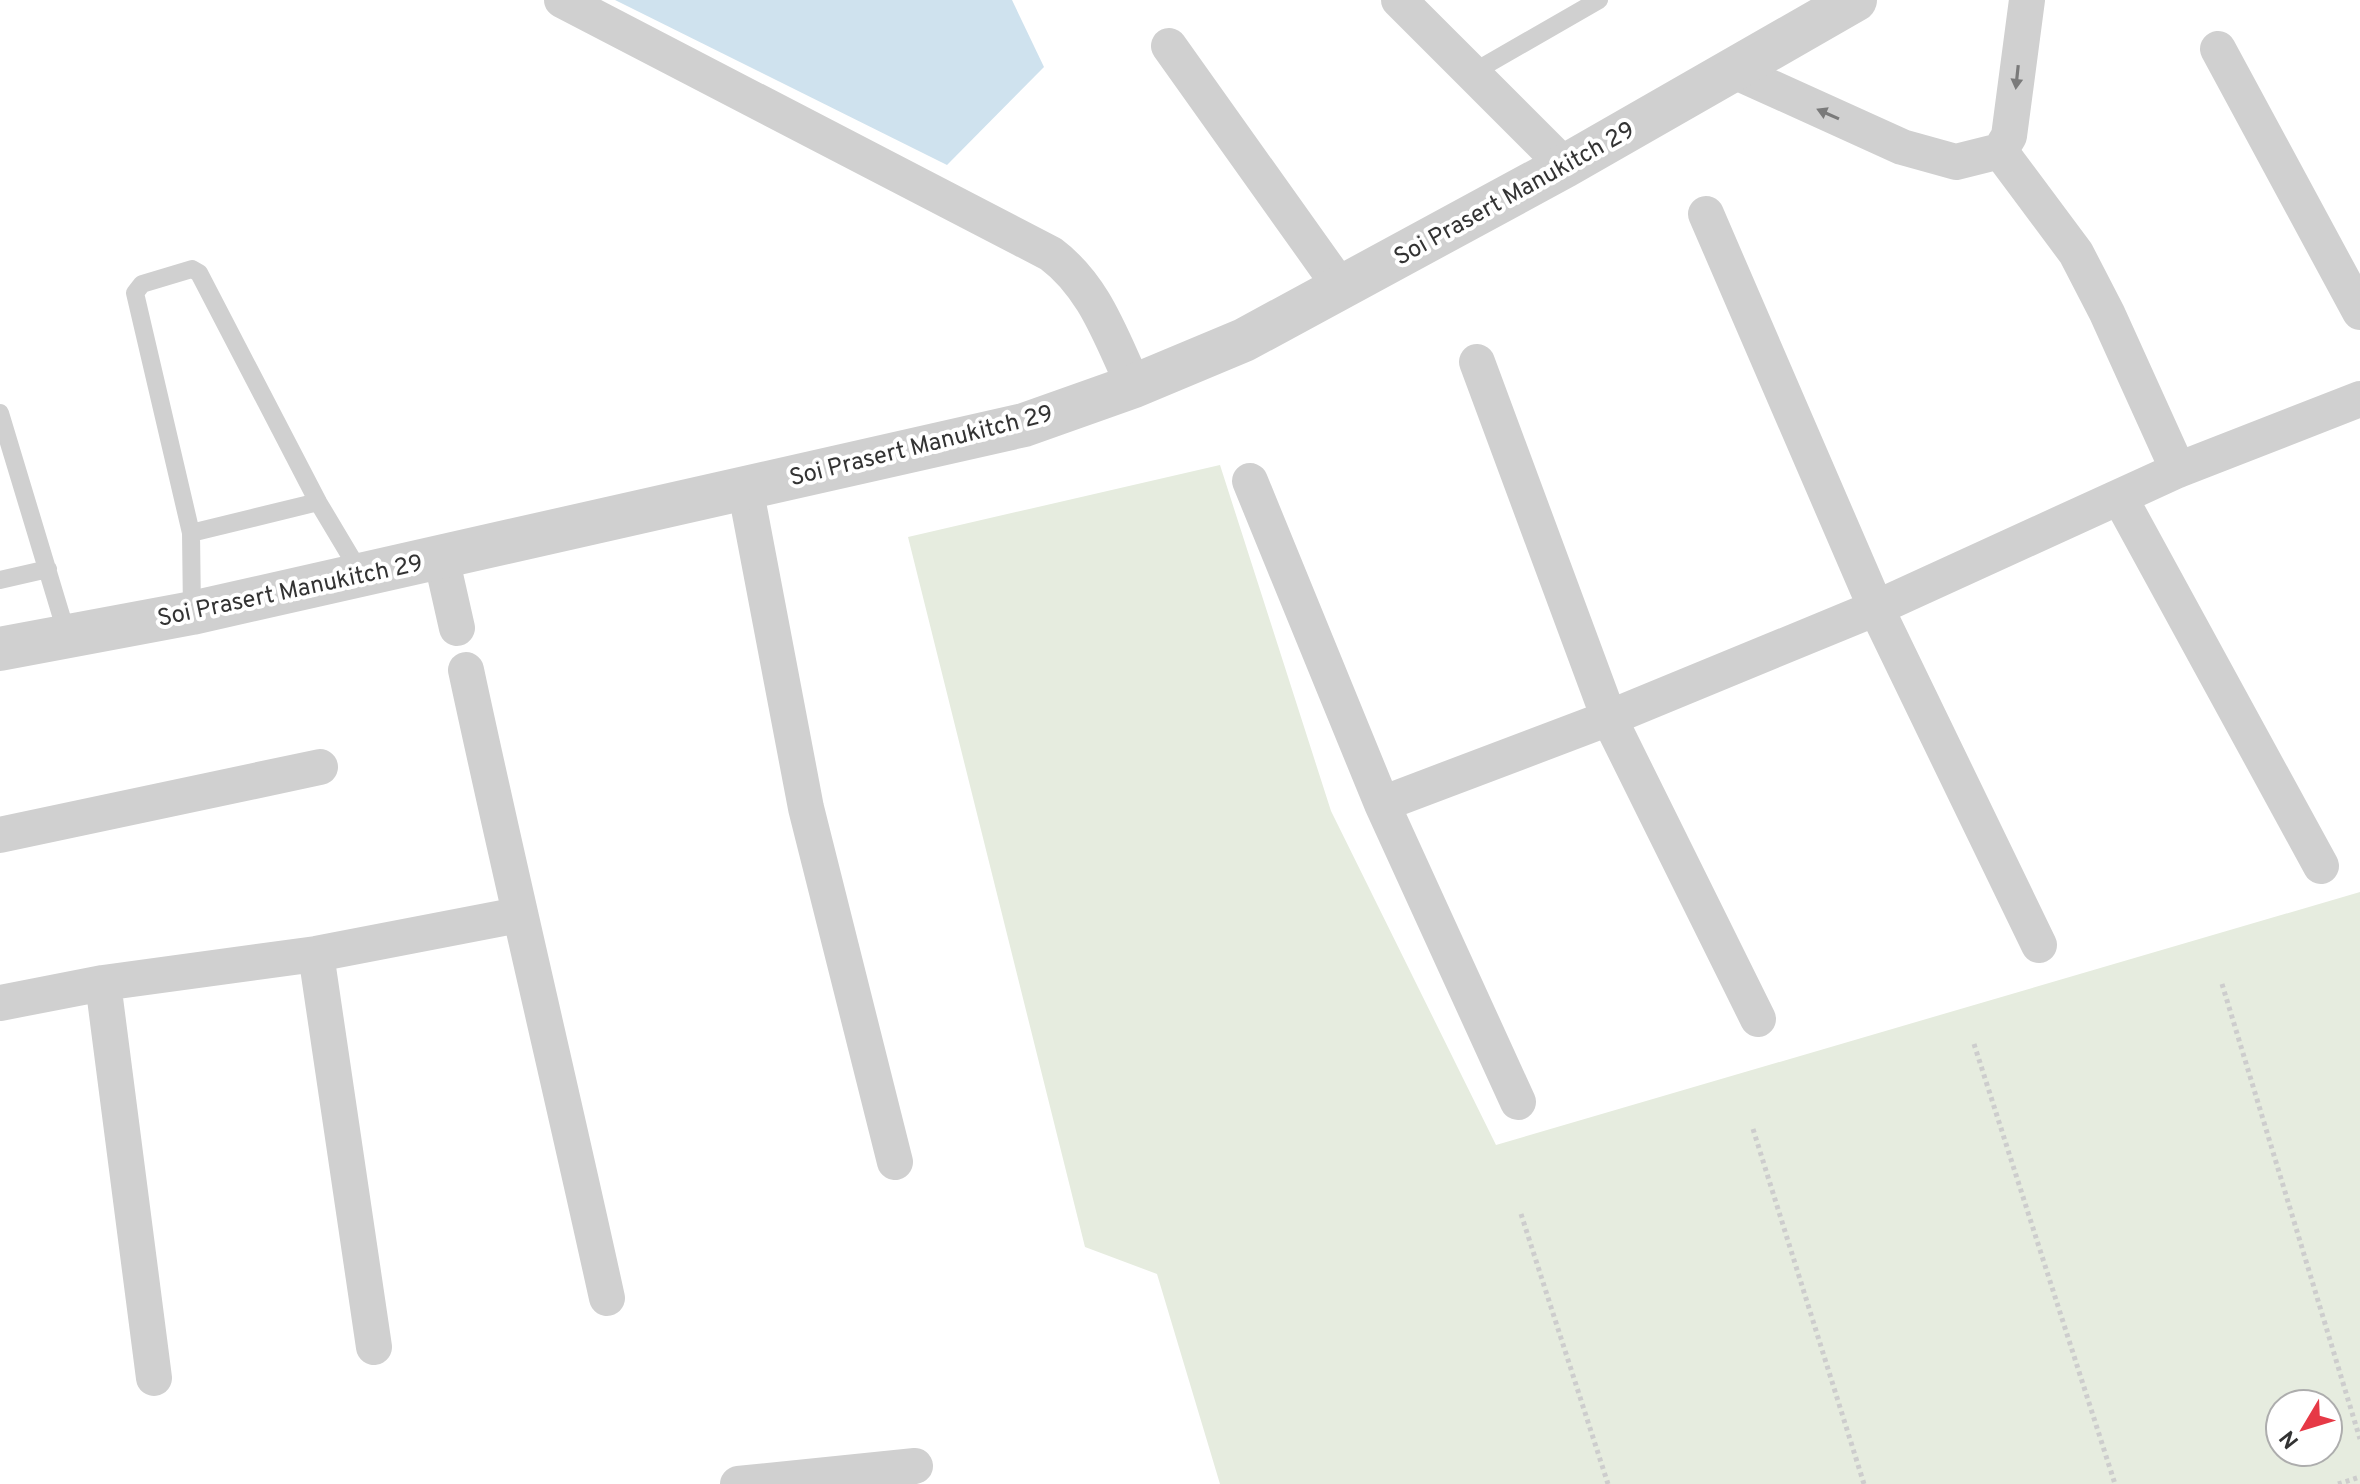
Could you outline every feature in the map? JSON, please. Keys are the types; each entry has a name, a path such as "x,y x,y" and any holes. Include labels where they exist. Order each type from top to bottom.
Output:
{"street":[{"path":"562,0 1051,254 1075,272 1090,294 1134,386"},
{"path":"1399,0 1565,166"},
{"path":"1732,70 1902,147 1956,162 2000,151 2009,136 2027,0"},
{"name":"Soi Prasert Manukitch 29","path":"0,649 192,613 1024,425 1134,386 1244,340 1565,166 1732,70 1835,4"},
{"path":"1169,46 1342,289"},
{"path":"2218,49 2360,312"},
{"path":"2000,151 2076,253 2107,313 2178,470"},
{"path":"1706,214 1876,608 2039,945"},
{"path":"1477,362 1609,718 1758,1019"},
{"path":"1382,804 1609,718 1876,608 2178,470 2360,399"},
{"path":"1250,481 1382,804 1518,1102"},
{"path":"745,487 806,808 895,1162"},
{"path":"2120,498 2321,866"},
{"path":"441,557 457,628"},
{"path":"466,670 518,915 540,992 607,1298"},
{"path":"0,835 320,767"},
{"path":"0,1003 103,983 316,954 518,915"},
{"path":"316,954 374,1347"},
{"path":"103,983 154,1378"},
{"path":"738,1484 915,1466"}],"lane":[{"path":"1472,73 1599,0"},
{"path":"192,613 191,533 135,293 142,284 192,269 199,273 318,502 361,574"},
{"path":"0,413 67,635"},
{"path":"191,533 318,502"},
{"path":"0,580 48,569"}],"path":[{"path":"2222,984 2360,1439"},
{"path":"1974,1044 2115,1484"},
{"path":"1753,1129 1864,1484"},
{"path":"1521,1214 1608,1484"},
{"path":"2338,1484 2360,1477"}],"shaded area":[{"path":"1220,465 1331,811 1496,1145 2360,892 2360,1484 1220,1484 1157,1274 1085,1247 908,537"}],"water":[{"path":"615,0 1012,0 1044,67 947,165"}]}
